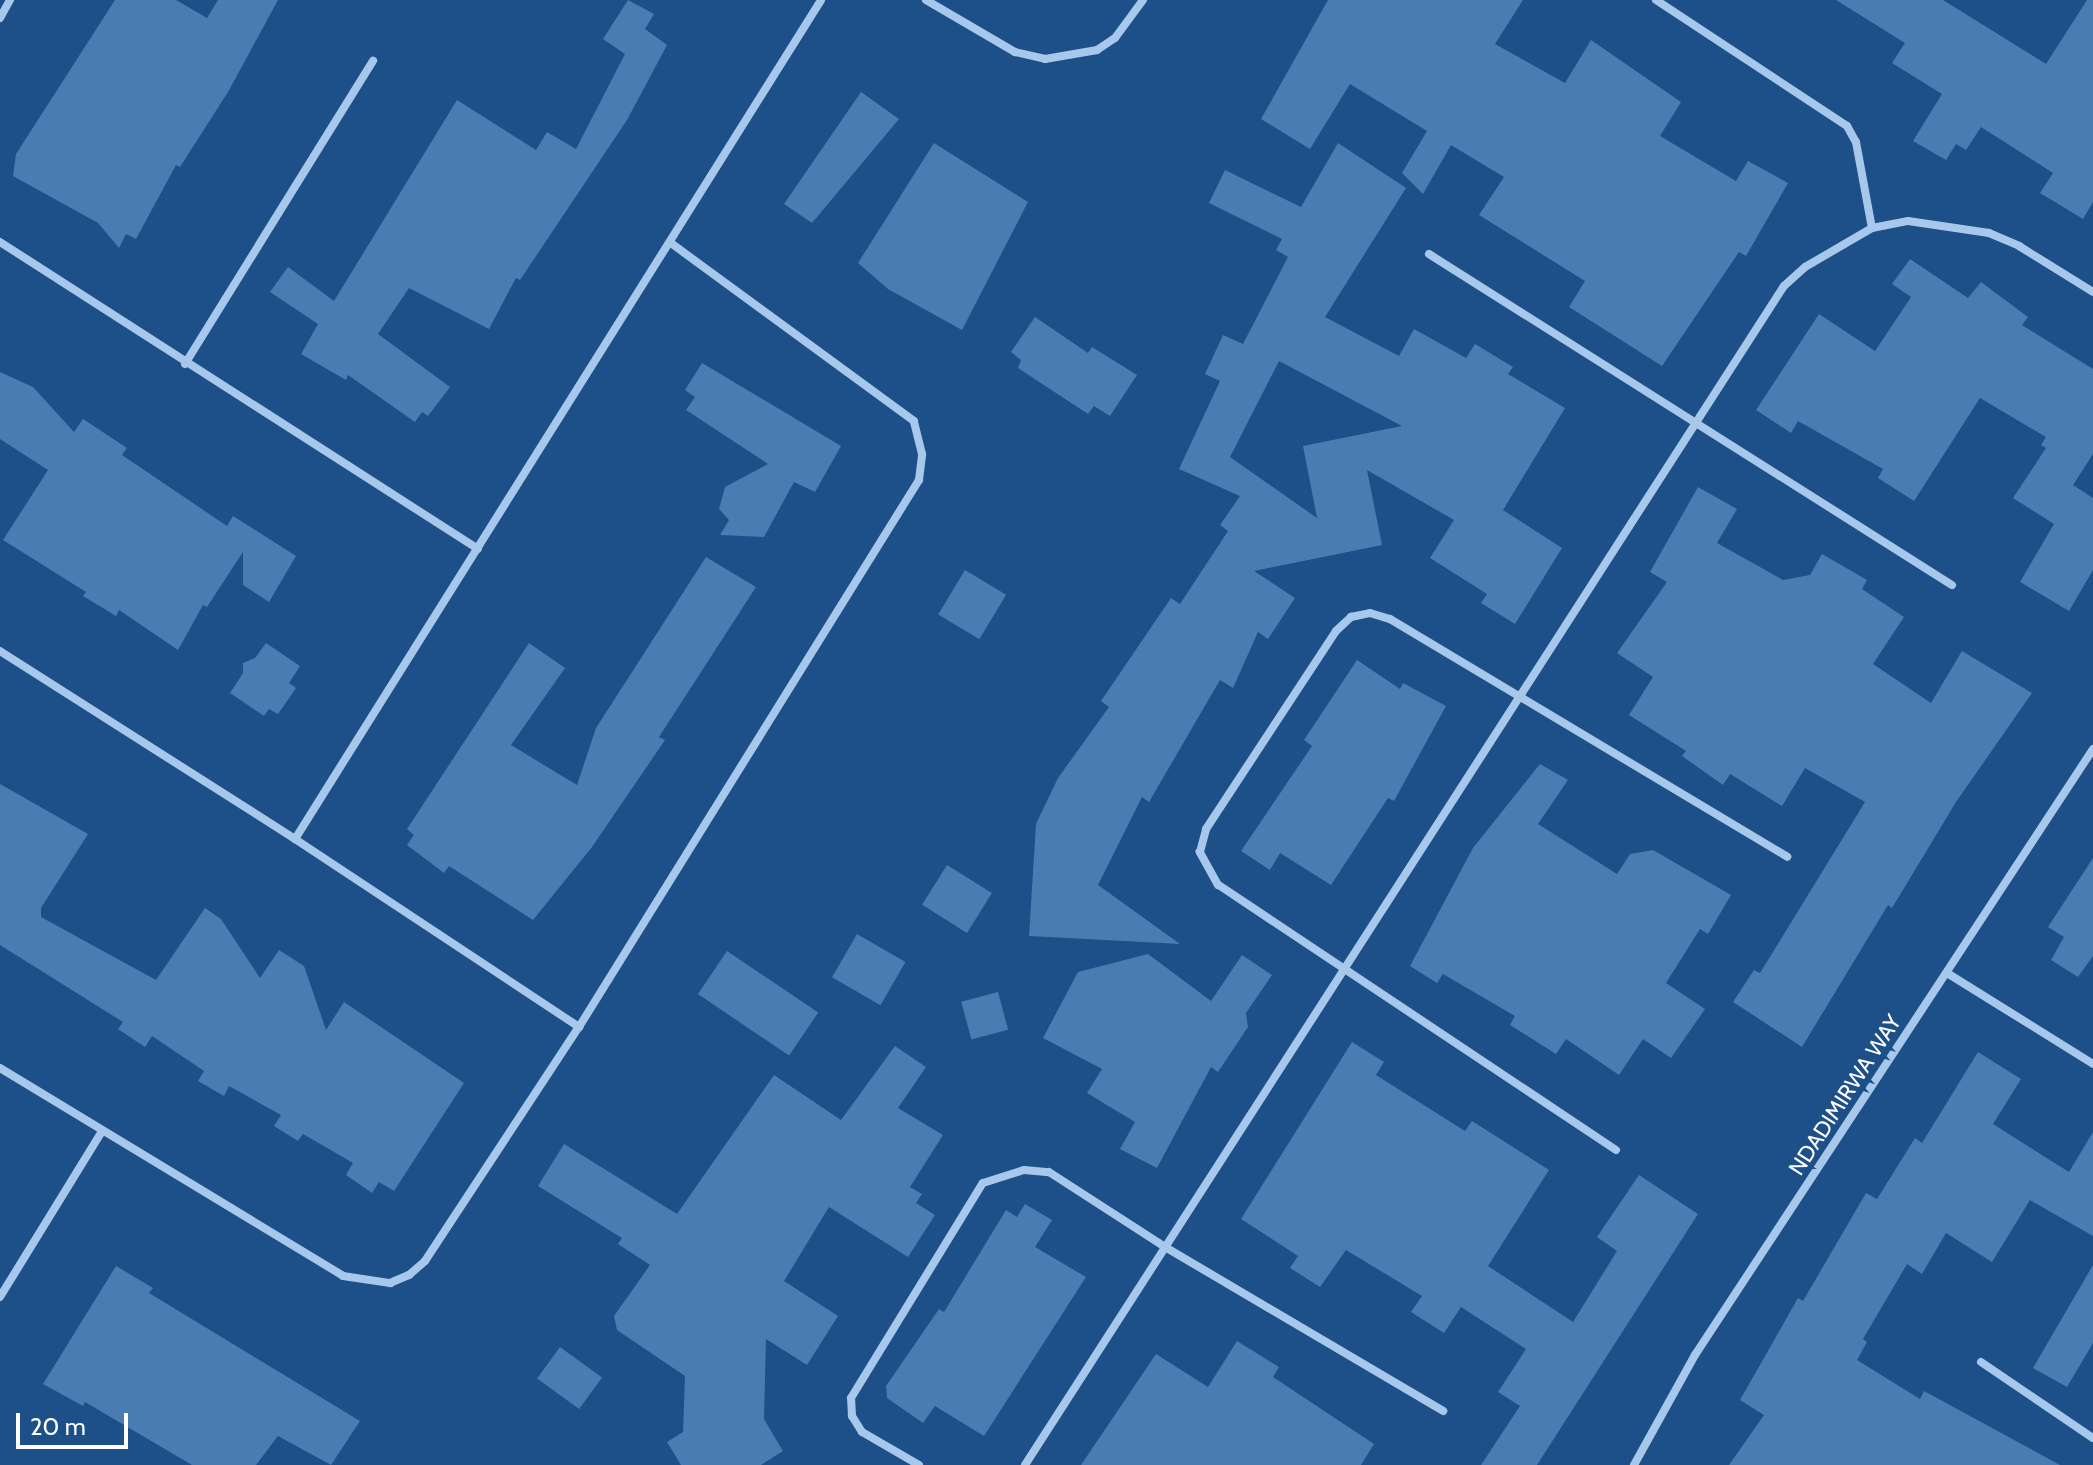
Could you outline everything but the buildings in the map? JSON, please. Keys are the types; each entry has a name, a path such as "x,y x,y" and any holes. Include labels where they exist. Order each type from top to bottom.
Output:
{"street":[{"path":"0,18 10,0"},
{"path":"295,839 672,244 821,0"},
{"path":"926,0 1015,52 1045,59 1097,50 1115,38 1143,0"},
{"path":"1656,0 1847,126 1856,142 1872,228"},
{"path":"185,364 373,61"},
{"path":"1025,1465 1784,286 1805,267 1872,228 1908,221 1989,233 2019,246 2093,292"},
{"path":"0,242 185,364 478,549"},
{"path":"0,1068 101,1133 343,1276 390,1283 409,1275 425,1261 579,1027 919,480 922,454 914,421 672,244"},
{"path":"1429,254 1952,585"},
{"path":"1616,1150 1342,972 1218,885 1200,852 1206,829 1336,631 1351,617 1370,613 1390,619 1787,857"},
{"path":"0,651 295,839 579,1027"},
{"name":"NDADIMIRWA WAY","path":"1634,1465 1695,1355 2093,749"},
{"path":"1947,973 2093,1064"},
{"path":"0,1297 101,1133"},
{"path":"919,1465 862,1432 852,1416 851,1398 983,1183 1024,1170 1049,1172 1165,1247 1443,1411"},
{"path":"1981,1362 2093,1438"}]}
